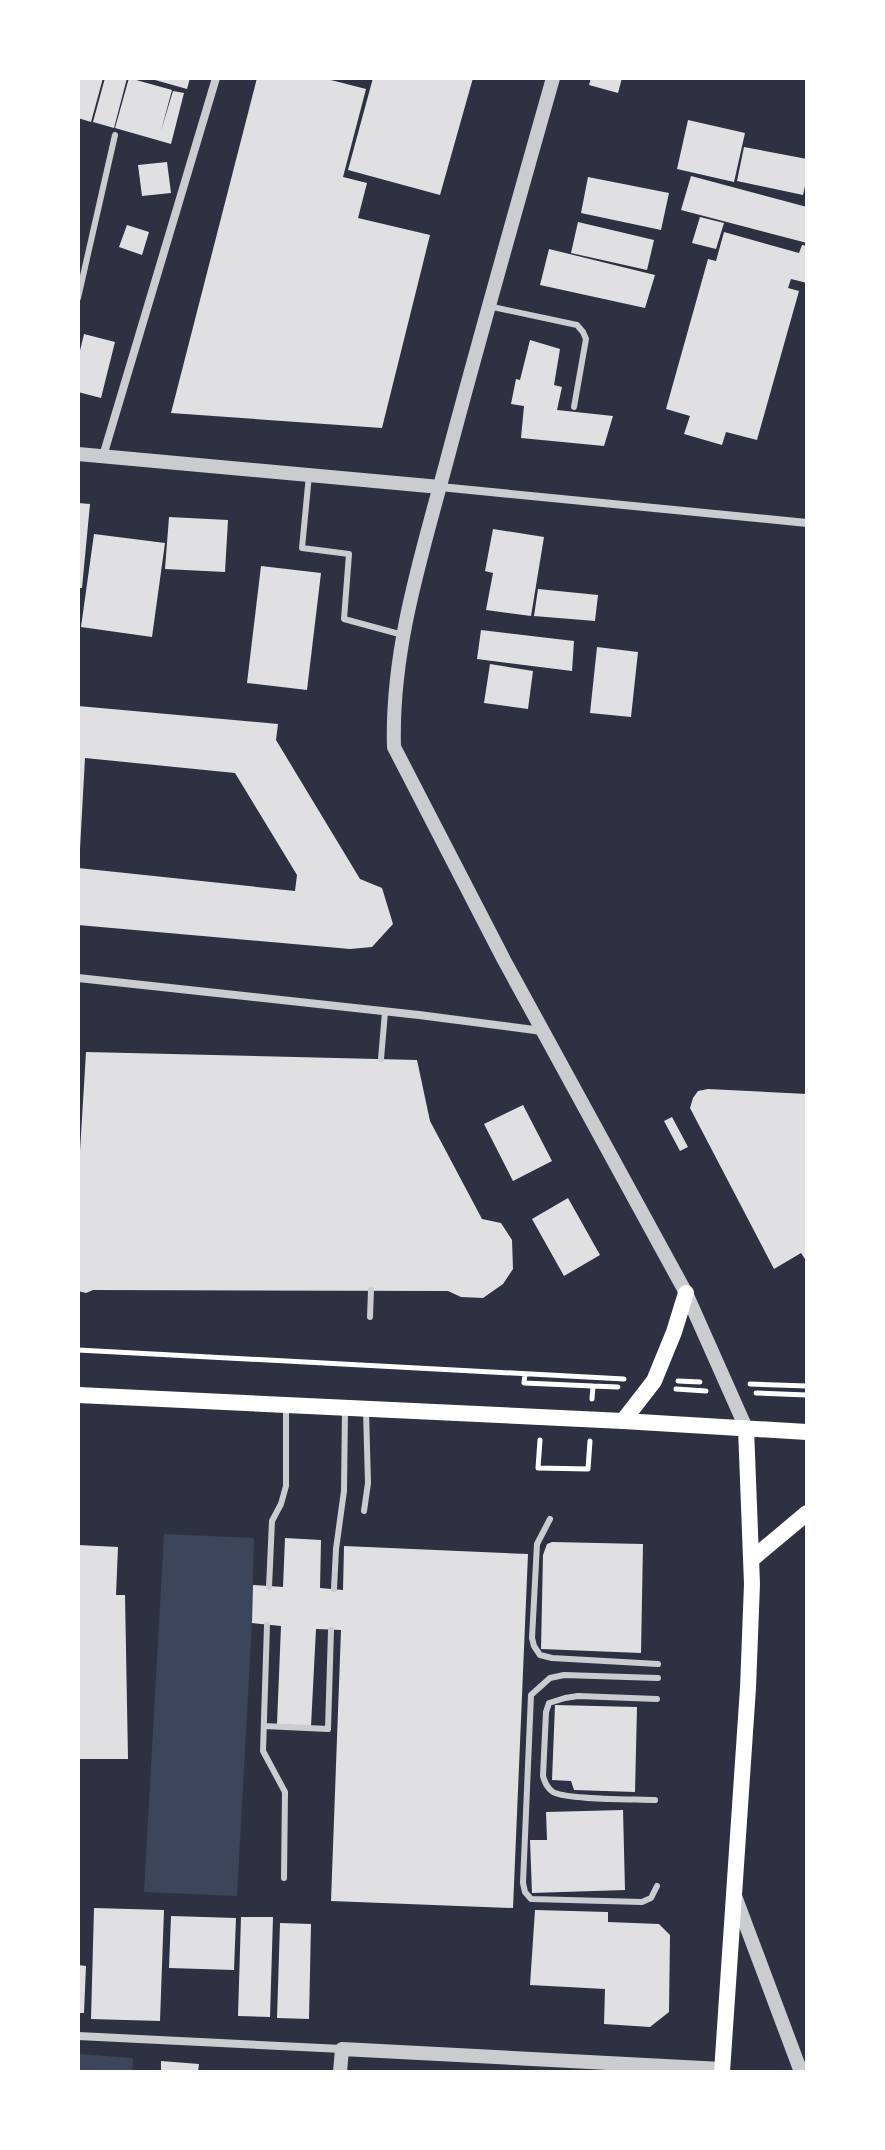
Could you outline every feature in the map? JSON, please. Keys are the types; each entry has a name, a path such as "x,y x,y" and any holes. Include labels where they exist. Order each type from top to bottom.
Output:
{"main road":[{"path":"623,1421 654,1381 686,1293"},
{"path":"78,1395 807,1432"},
{"path":"722,2071 748,1688 752,1559 746,1428"},
{"path":"752,1559 807,1513"}],"street":[{"path":"103,456 216,78"},
{"path":"553,78 488,306 403,635 393,713 394,747 543,1032 686,1293 746,1428"},
{"path":"78,454 807,523"},
{"path":"78,978 543,1032"},
{"path":"735,1896 801,2072"},
{"path":"78,2036 722,2071"},
{"path":"340,2072 342,2049"}],"lane":[{"path":"78,298 115,135"},
{"path":"488,306 580,328 586,339 574,407"},
{"path":"309,475 302,548 349,554 344,619 403,635"},
{"path":"381,1059 385,1012"},
{"path":"370,1317 371,1290"},
{"path":"269,1587 272,1521 286,1486 286,1405"},
{"path":"334,1589 344,1491 345,1408"},
{"path":"364,1511 368,1483 366,1409"},
{"path":"550,1519 537,1544 532,1638 540,1655 658,1664"},
{"path":"267,1625 263,1751 285,1792 284,1878"},
{"path":"264,1726 328,1729 331,1630"},
{"path":"657,1886 651,1898 642,1902 531,1899 523,1883 531,1695 550,1678 564,1675 658,1678"},
{"path":"655,1800 554,1793 545,1785 543,1776 549,1703 578,1696 657,1699"}],"path":[{"path":"78,1350 525,1374 524,1383 593,1386"},
{"path":"538,1468 588,1469"}],"shaded area":[{"path":"164,1534 254,1538 237,1896 144,1892"},
{"path":"78,2054 133,2058 132,2072 78,2072"}],"building":[{"path":"78,78 103,78 91,122 78,118"},
{"path":"105,78 127,78 114,128 93,122"},
{"path":"129,78 172,90 161,131 173,91 184,93 171,144 115,128"},
{"path":"148,78 190,78 187,89"},
{"path":"257,78 323,78 366,89 343,177 367,183 358,218 430,235 382,428 171,413"},
{"path":"373,78 473,78 440,195 348,170"},
{"path":"591,78 622,78 618,93 589,85"},
{"path":"688,120 745,133 734,182 677,169"},
{"path":"744,147 807,159 803,195 737,181"},
{"path":"167,162 171,193 142,196 138,165"},
{"path":"691,176 807,207 807,243 681,210"},
{"path":"588,177 669,193 661,230 581,213"},
{"path":"700,217 724,223 716,249 692,243"},
{"path":"578,222 654,240 647,270 571,253"},
{"path":"127,225 149,232 142,255 119,247"},
{"path":"724,232 799,253 802,245 807,246 807,283 791,279 788,288 799,291 757,440 726,432 722,445 684,434 690,416 666,409 708,259 716,261"},
{"path":"549,249 655,275 645,308 540,285"},
{"path":"84,334 115,342 101,398 78,392 78,359"},
{"path":"530,340 560,349 554,385 562,387 557,410 613,416 604,446 521,438 524,406 511,404"},
{"path":"78,503 90,504 82,588 78,588"},
{"path":"169,517 228,520 225,572 165,569"},
{"path":"493,529 544,537 531,616 486,610 493,573 485,571"},
{"path":"94,534 165,543 152,637 81,627"},
{"path":"261,566 321,573 307,690 247,683"},
{"path":"538,589 598,595 595,621 534,616"},
{"path":"481,630 574,641 572,671 477,659"},
{"path":"597,647 638,652 631,717 590,713"},
{"path":"490,664 533,671 528,709 484,703"},
{"path":"78,706 278,724 276,740 360,879 382,888 393,924 372,947 350,949 78,925 78,868 295,891 297,875 235,773 85,758 78,849"},
{"path":"86,1052 417,1060 430,1121 482,1219 501,1223 512,1240 513,1269 503,1284 483,1298 461,1297 448,1291 78,1291 78,1184"},
{"path":"698,1091 807,1094 807,1262 801,1253 774,1269 690,1108"},
{"path":"523,1105 552,1161 513,1181 484,1124"},
{"path":"672,1117 688,1147 680,1151 664,1121"},
{"path":"568,1198 600,1255 564,1276 532,1219"},
{"path":"285,1538 321,1540 320,1588 343,1590 344,1546 528,1554 513,1908 331,1901 341,1630 316,1629 311,1726 277,1724 281,1626 252,1623 253,1585 283,1587"},
{"path":"547,1544 643,1544 641,1653 541,1649 543,1555"},
{"path":"78,1545 118,1547 116,1595 125,1595 128,1759 78,1759"},
{"path":"555,1705 637,1707 635,1792 574,1790 571,1781 552,1780"},
{"path":"623,1810 625,1890 532,1893 530,1840 547,1840 546,1812"},
{"path":"94,1908 164,1910 160,2021 91,2019"},
{"path":"535,1910 608,1912 608,1922 659,1924 670,1935 669,2012 650,2027 604,2024 605,1989 530,1985"},
{"path":"171,1916 236,1918 234,1970 169,1968"},
{"path":"241,1917 273,1917 270,2017 238,2016"},
{"path":"280,1923 311,1924 309,2019 277,2018"},
{"path":"78,1965 86,1966 84,2013 78,2013"},
{"path":"161,2061 199,2064 198,2072 161,2072"}]}
